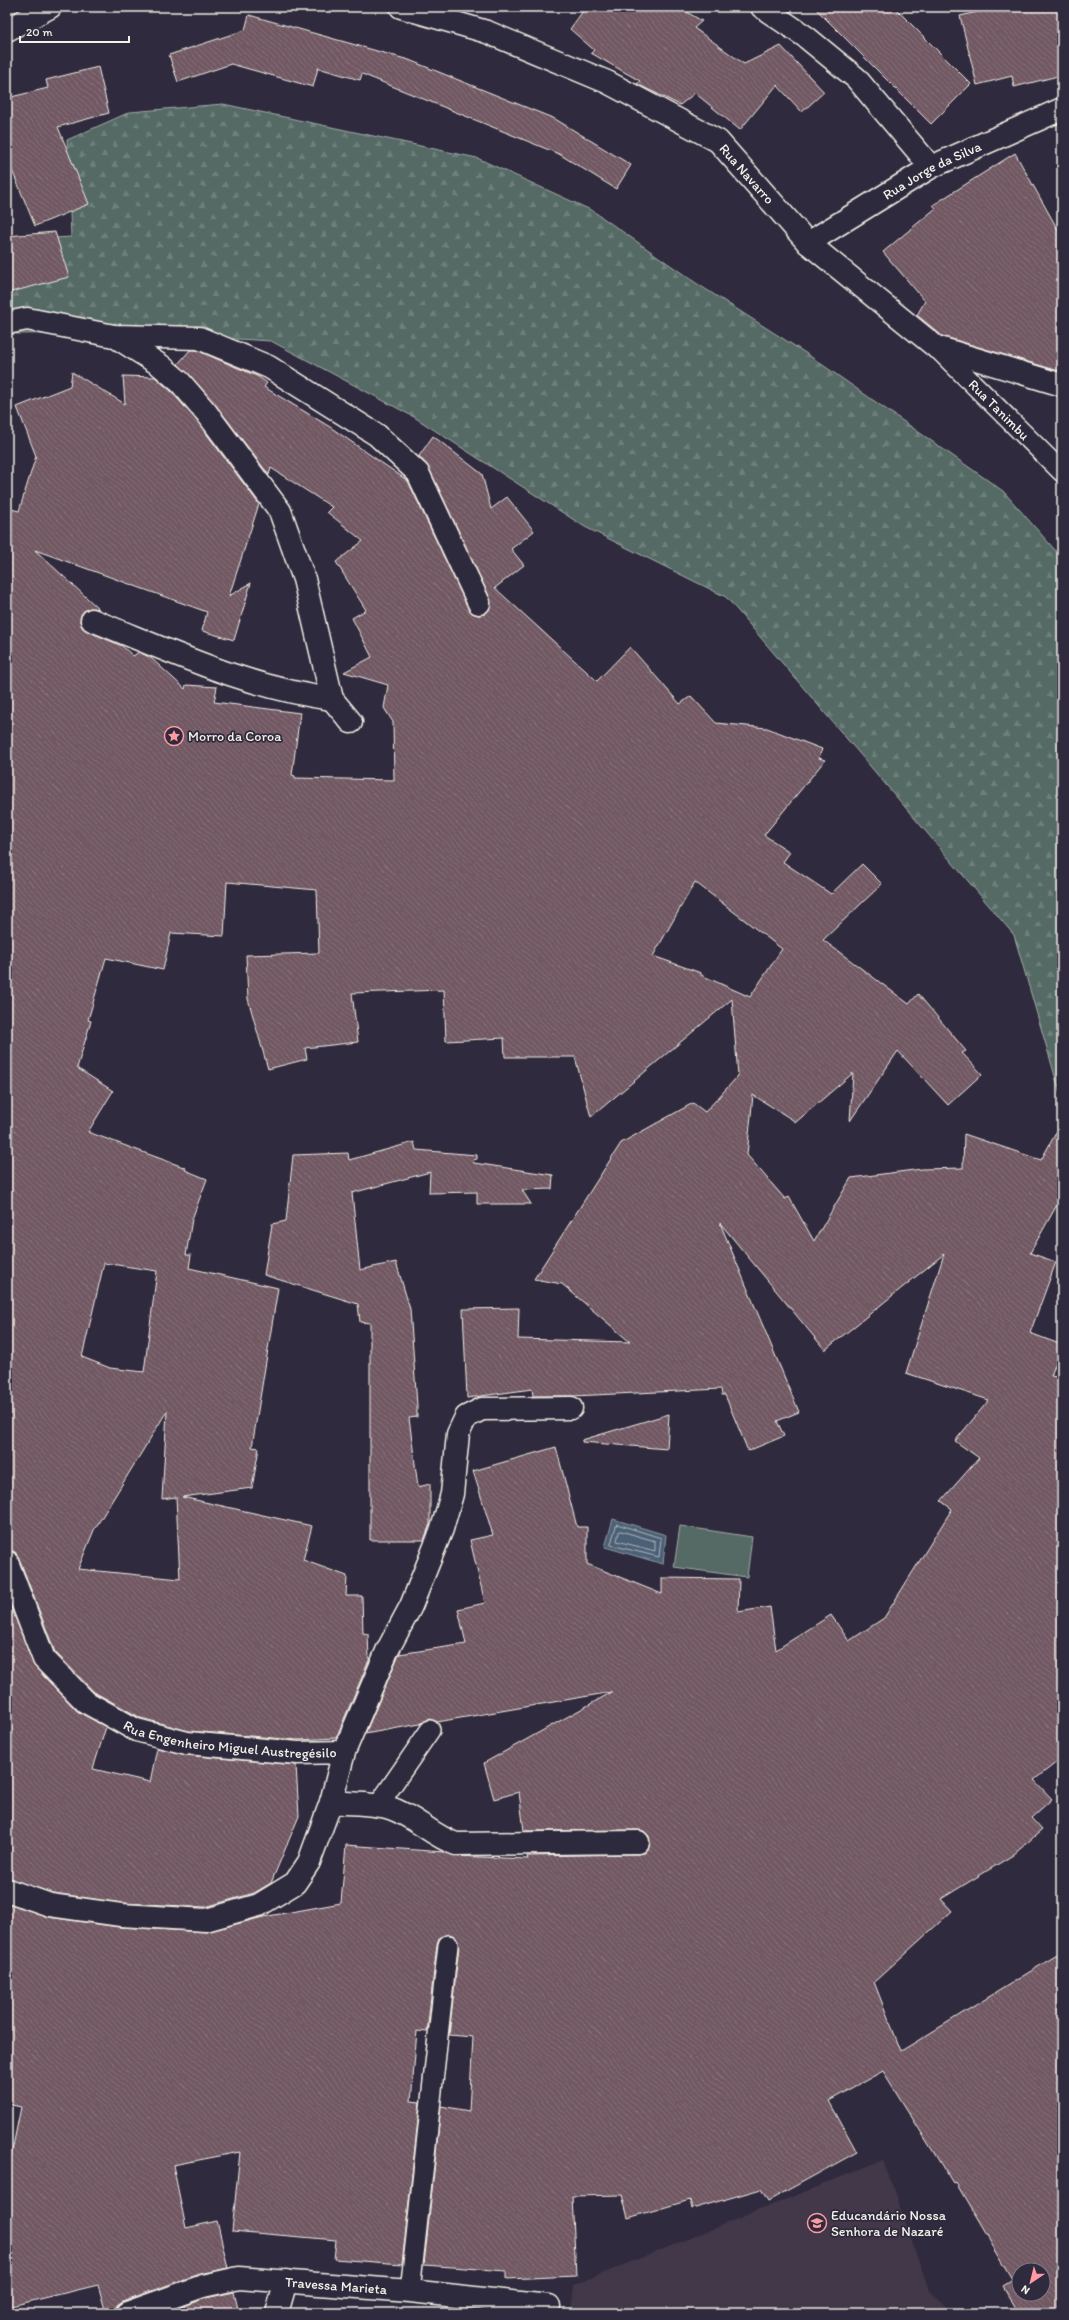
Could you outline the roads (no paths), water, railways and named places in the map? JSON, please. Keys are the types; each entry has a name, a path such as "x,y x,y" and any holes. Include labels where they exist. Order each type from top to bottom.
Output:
{"street":[{"path":"7,30 50,7"},
{"name":"Rua Navarro","path":"401,7 487,32 600,79 718,141 808,243 936,347 1062,385"},
{"path":"762,7 806,37 856,78 931,167"},
{"name":"Rua Jorge da Silva","path":"808,243 931,167 1062,109"},
{"path":"7,323 27,320 114,336 200,338 269,367 377,435 418,473 479,603"},
{"path":"114,336 160,365 180,382 206,412 280,511 304,579 332,699 351,722"},
{"path":"92,620 220,671 305,696 332,699"},
{"path":"344,1752 410,1606 442,1529 452,1494 458,1434 466,1418 482,1409 571,1408"},
{"name":"Rua Engenheiro Miguel Austregésilo","path":"7,1562 44,1659 86,1702 136,1730 187,1743 298,1753 344,1752 331,1802 309,1862 295,1883 259,1904 206,1920 121,1915 50,1905 7,1890"},
{"path":"331,1802 390,1808 407,1815 446,1840 456,1844 638,1842"},
{"name":"Travessa Marieta","path":"127,2313 203,2286 239,2278 410,2291 549,2306"},
{"path":"277,2313 286,2281"}],"lane":[{"name":"Rua Tanimbu","path":"936,347 1062,472"},
{"path":"377,1807 430,1730"},
{"path":"410,2291 448,1945"}],"water":[{"path":"613,1519 666,1535 663,1564 605,1547"}],"place":[{"name":"Morro da Coroa","path":"174,736"},
{"name":"Educandário Nossa Senhora de Nazaré","path":"817,2223"}]}
